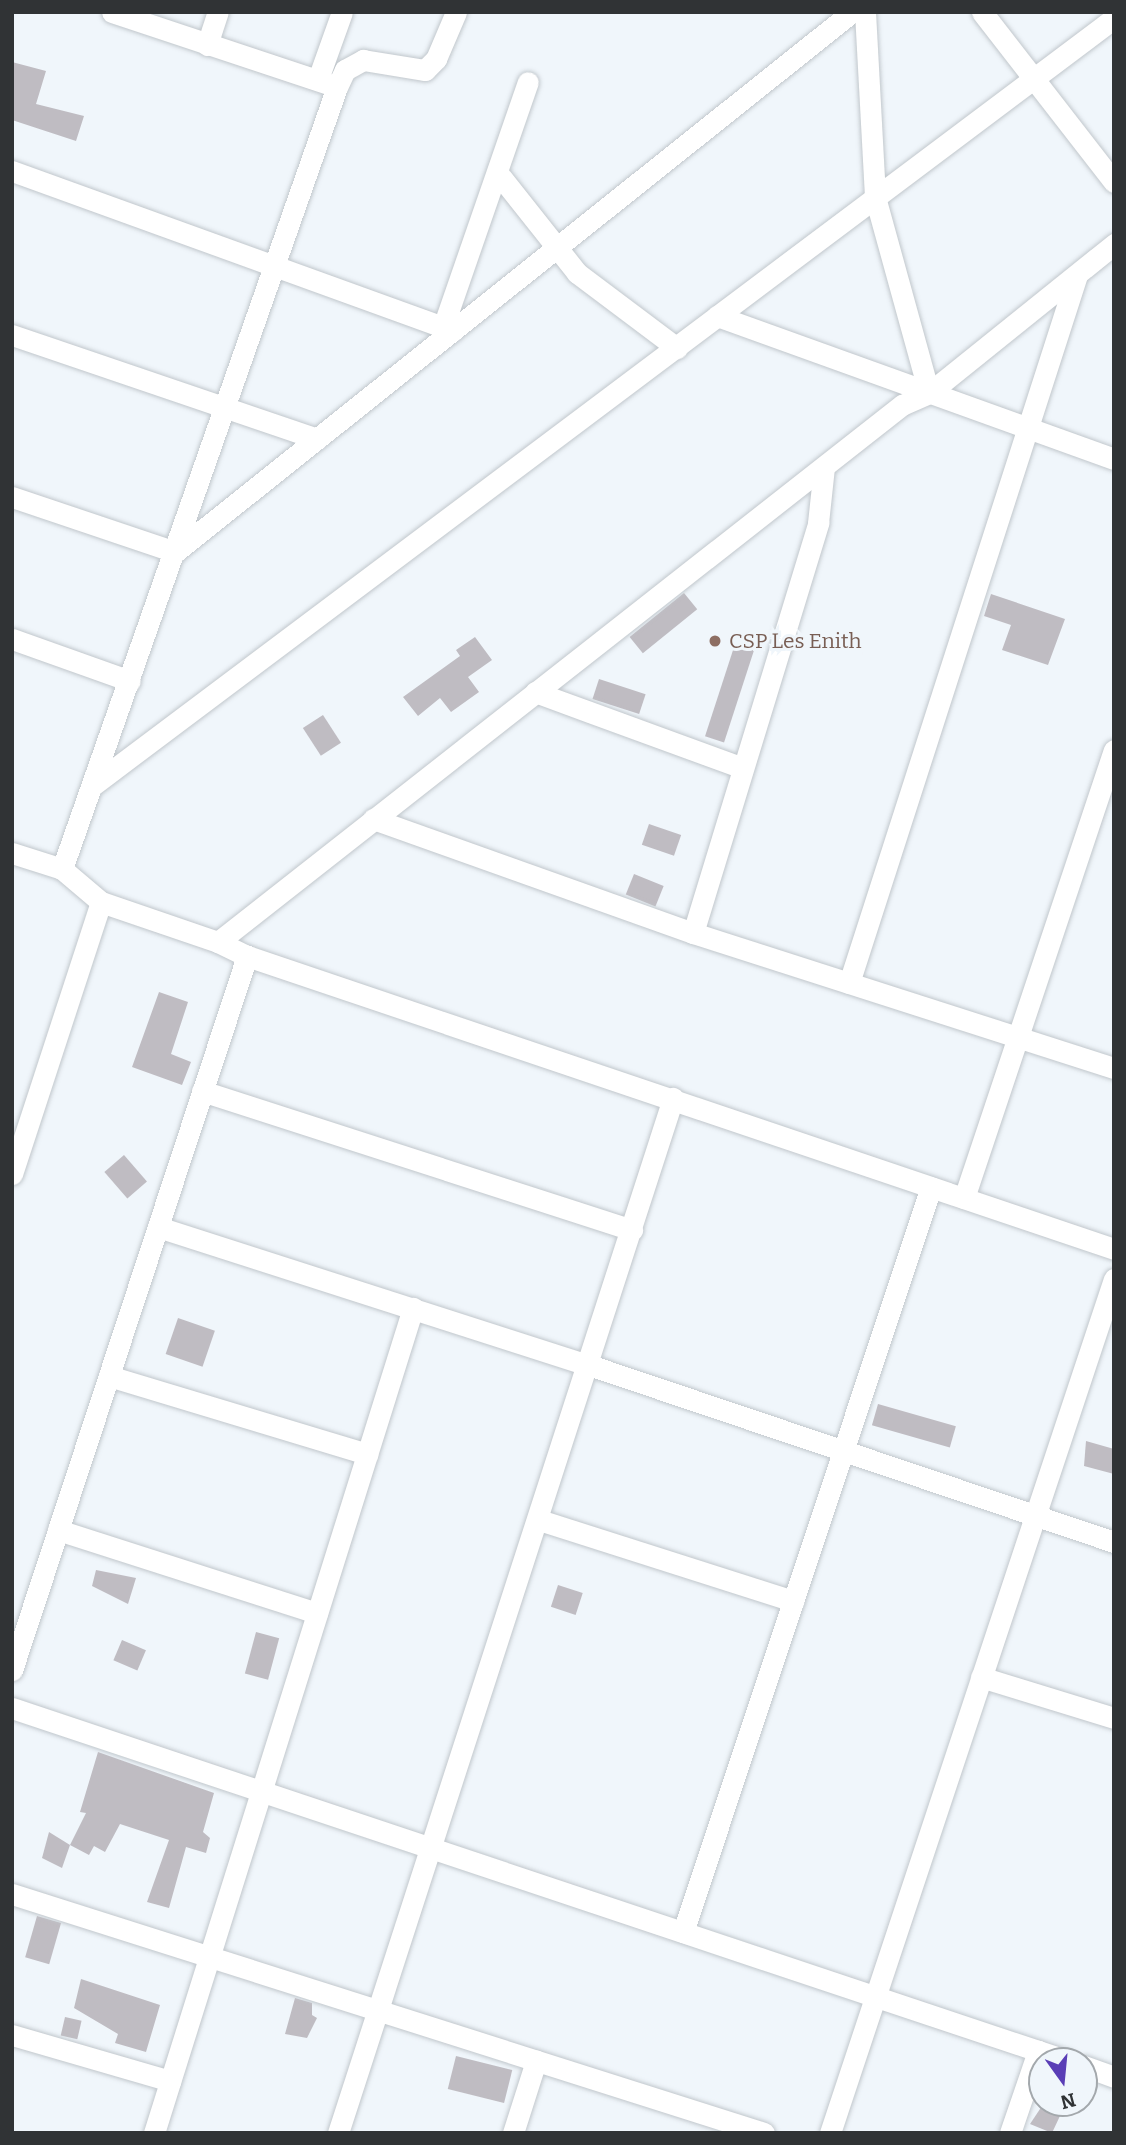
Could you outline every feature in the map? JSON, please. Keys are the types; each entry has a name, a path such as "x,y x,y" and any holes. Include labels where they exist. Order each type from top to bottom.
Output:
{"street":[{"path":"112,12 207,46 328,83"},
{"path":"207,46 218,12"},
{"path":"62,869 276,266 328,83 342,12"},
{"path":"328,83 363,60 425,70 436,60 456,12"},
{"path":"176,552 448,329 555,248 852,12"},
{"path":"865,12 875,197 929,393"},
{"path":"982,12 1114,182"},
{"path":"93,785 1114,18"},
{"path":"448,329 528,82"},
{"path":"12,171 448,329"},
{"path":"497,172 577,273 677,348"},
{"path":"218,942 902,405 929,393 1114,244"},
{"path":"849,983 1077,275"},
{"path":"717,316 1114,459"},
{"path":"12,335 317,439"},
{"path":"694,933 818,523 824,467"},
{"path":"12,497 176,552"},
{"path":"12,639 130,681"},
{"path":"536,692 743,768"},
{"path":"964,1198 1114,750"},
{"path":"373,819 694,933 1114,1068"},
{"path":"12,853 62,869 102,902 218,942 247,956 1114,1249"},
{"path":"12,1174 102,902"},
{"path":"12,1670 247,956"},
{"path":"202,1091 632,1230"},
{"path":"338,2133 539,1520 673,1098"},
{"path":"683,1932 931,1187"},
{"path":"158,1227 589,1365 1114,1542"},
{"path":"830,2133 1114,1279"},
{"path":"154,2133 413,1308"},
{"path":"109,1376 367,1454"},
{"path":"539,1520 793,1601"},
{"path":"58,1530 317,1613"},
{"path":"981,1677 1114,1718"},
{"path":"12,1707 431,1850 1028,2048"},
{"path":"12,1894 764,2133"},
{"path":"12,2035 170,2081"},
{"path":"513,2133 536,2060"},
{"path":"1010,2133 1028,2080"}],"building":[{"path":"12,62 46,71 36,104 84,116 76,141 12,120"},
{"path":"684,593 697,609 643,653 630,637"},
{"path":"991,594 1065,619 1048,665 1002,650 1011,625 984,616"},
{"path":"475,637 492,660 468,677 479,692 451,712 440,698 418,716 403,697 460,656 456,650"},
{"path":"735,644 754,650 724,742 705,736"},
{"path":"599,679 646,694 639,714 593,699"},
{"path":"323,715 341,743 321,756 303,728"},
{"path":"649,824 681,835 674,856 642,845"},
{"path":"634,874 664,886 655,906 626,894"},
{"path":"159,992 188,1002 171,1054 191,1062 182,1085 132,1067"},
{"path":"124,1155 147,1181 127,1198 104,1172"},
{"path":"178,1318 215,1331 203,1367 166,1354"},
{"path":"878,1404 956,1426 950,1447 872,1425"},
{"path":"1086,1441 1114,1449 1114,1474 1084,1466"},
{"path":"96,1570 136,1578 128,1604 92,1586"},
{"path":"558,1585 583,1593 576,1615 551,1607"},
{"path":"256,1632 279,1638 268,1680 245,1674"},
{"path":"122,1640 146,1650 137,1670 113,1660"},
{"path":"98,1752 214,1793 203,1832 210,1838 206,1853 186,1847 169,1908 147,1902 169,1840 120,1824 105,1852 94,1846 89,1855 70,1845 86,1813 80,1812"},
{"path":"49,1832 70,1845 62,1868 42,1858"},
{"path":"37,1916 61,1923 49,1964 25,1957"},
{"path":"81,1979 160,2005 146,2052 115,2043 118,2034 74,2008"},
{"path":"295,1998 312,2003 312,2015 317,2018 307,2038 285,2034"},
{"path":"65,2017 82,2021 77,2039 61,2036"},
{"path":"456,2056 512,2070 504,2103 448,2089"},
{"path":"1035,2117 1059,2117 1052,2133 1030,2124"}],"place":[{"name":"CSP Les Enith","path":"715,641"}]}
